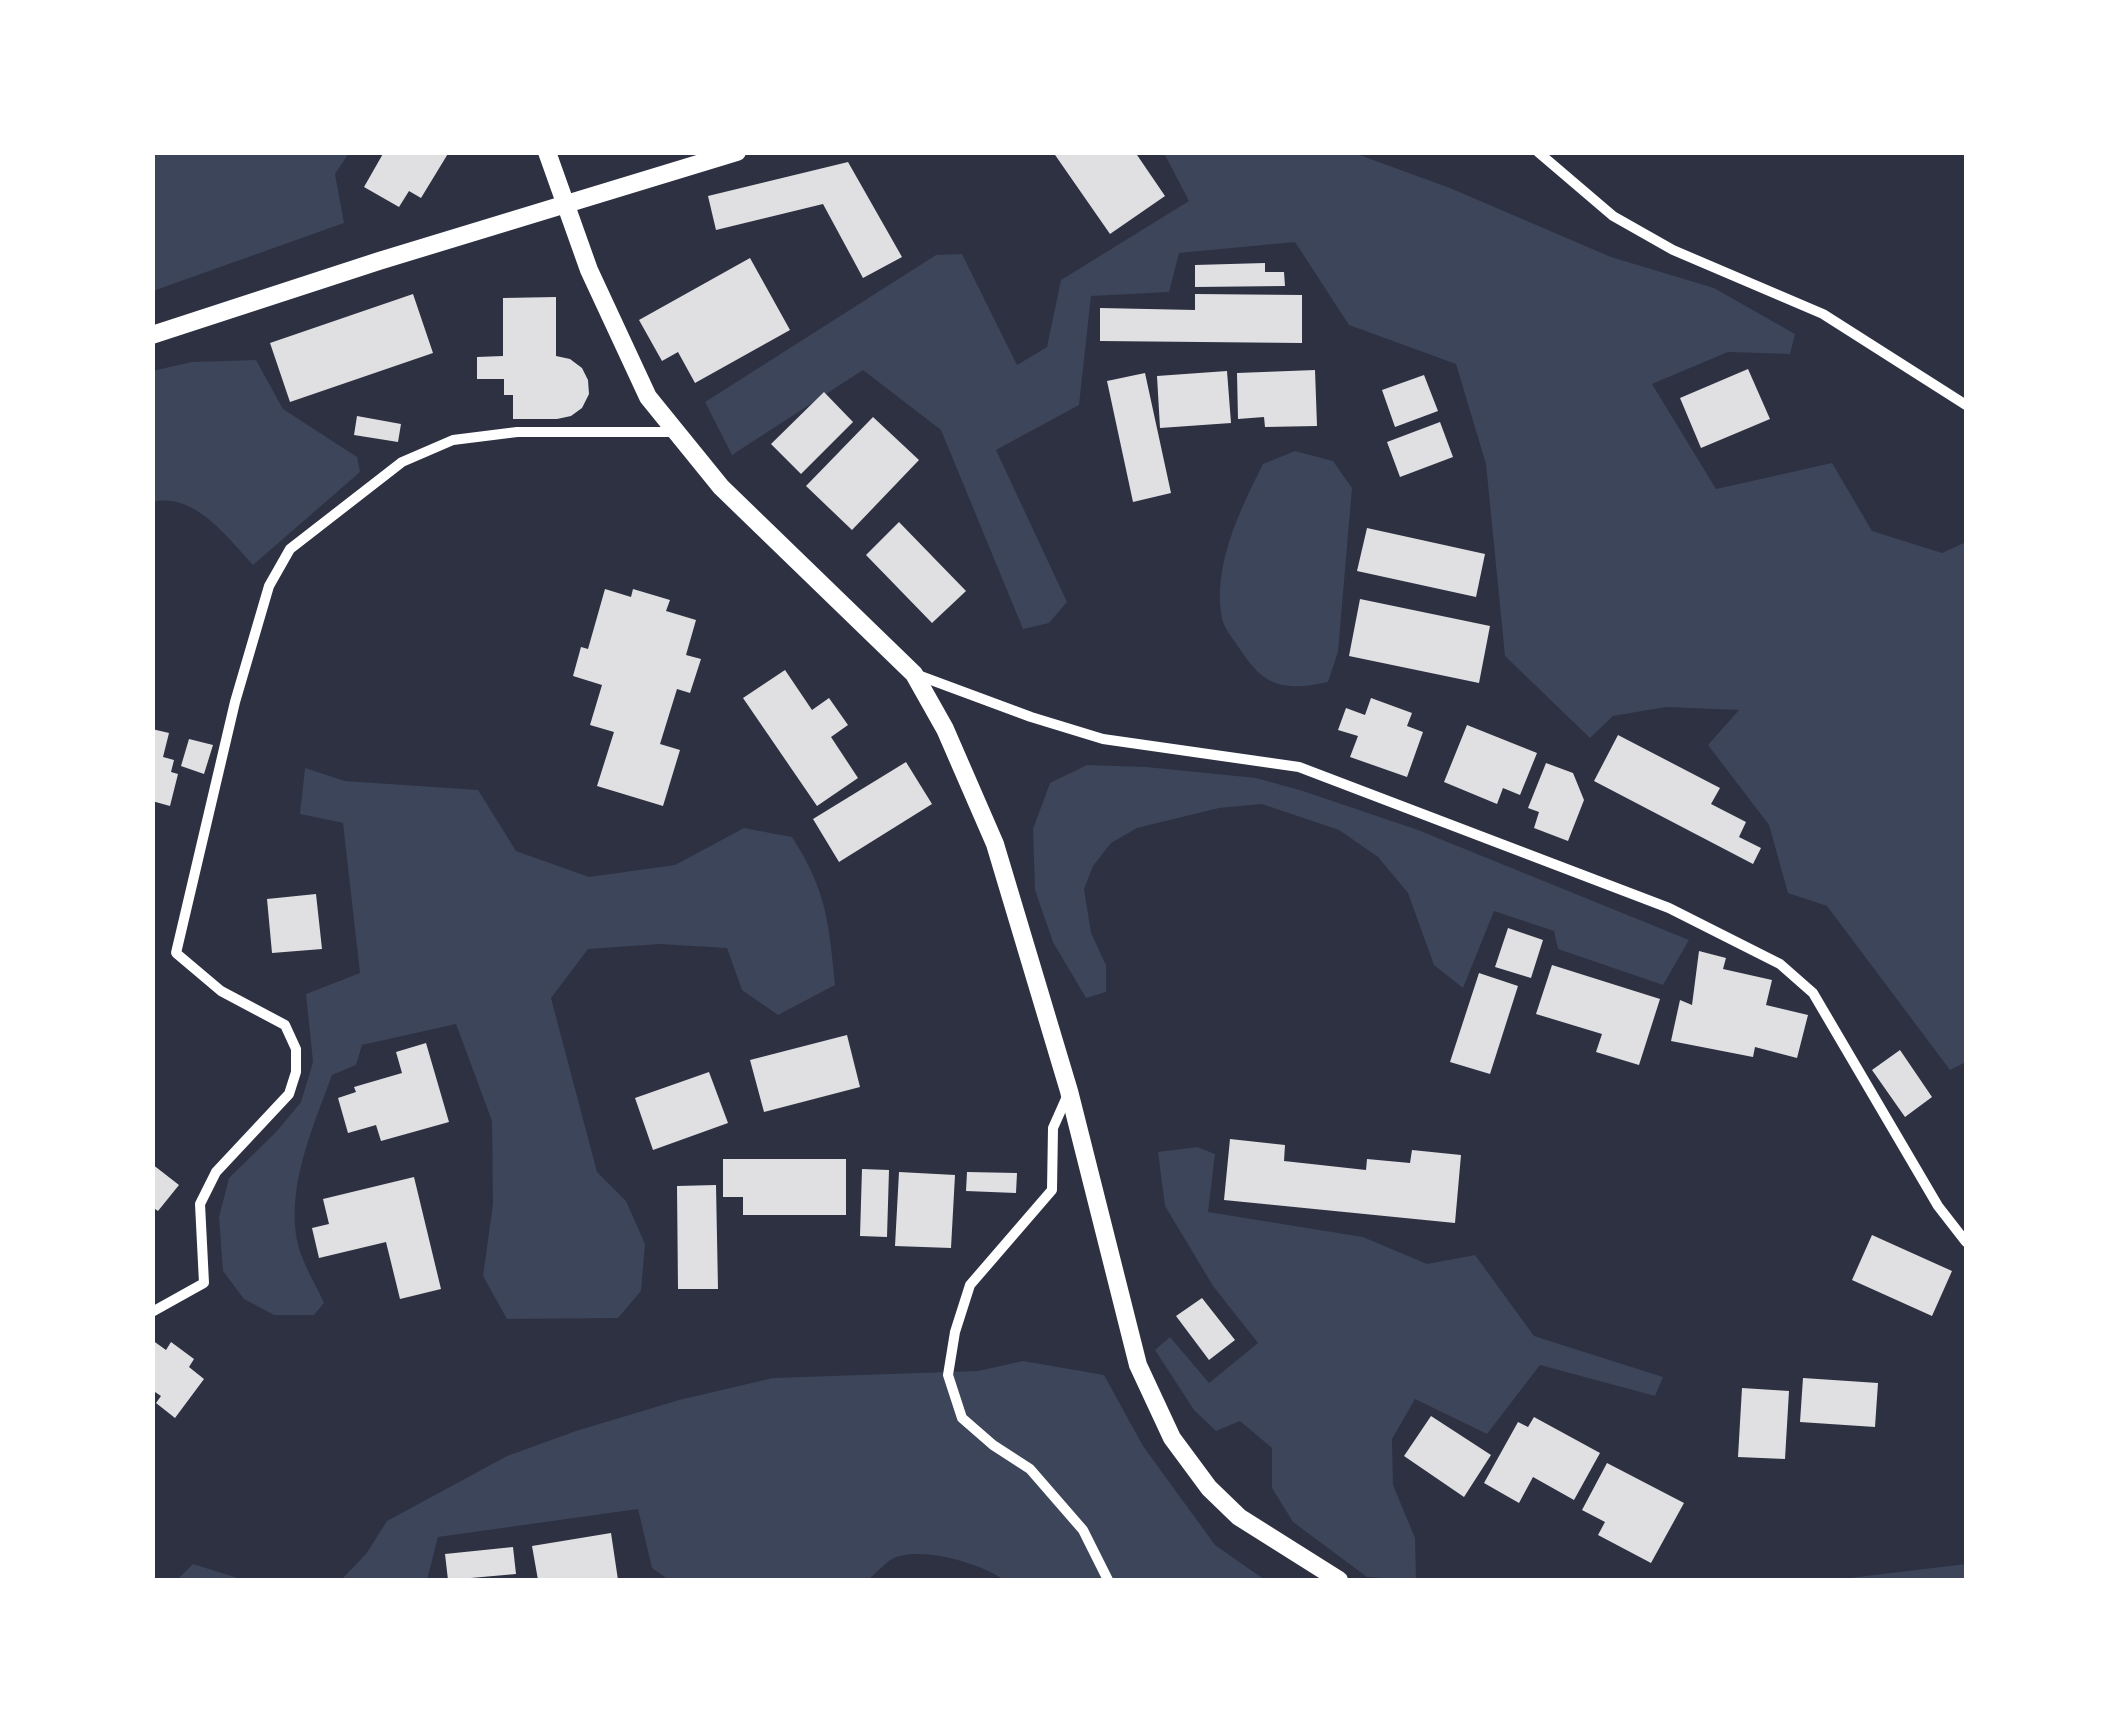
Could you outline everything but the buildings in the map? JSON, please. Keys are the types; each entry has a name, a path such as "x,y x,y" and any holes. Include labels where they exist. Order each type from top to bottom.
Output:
{"street":[{"path":"546,152 589,270 648,396 722,487 914,674 946,729 995,844 1069,1091 1138,1365 1172,1438 1209,1488 1239,1517 1340,1580"},
{"path":"152,335 736,152"},
{"path":"1538,152 1613,216 1673,250 1823,314 1966,405"},
{"path":"152,1312 204,1283 200,1204 216,1172 289,1094 296,1072 296,1049 284,1024 221,992 176,953 235,702 269,586 290,549 402,462 453,440 516,432 674,432"},
{"path":"914,674 1031,717 1103,738 1299,767 1669,908 1780,964 1813,993 1938,1206 1966,1242"},
{"path":"1069,1091 1053,1128 1052,1190 970,1285 955,1332 948,1375 962,1418 1030,1469 1083,1530 1108,1580"}],"shaded area":[{"path":"152,153 349,153 335,174 344,223 153,291"},
{"path":"1164,153 1354,153 1450,188 1611,257 1714,288 1795,334 1790,354 1728,352 1652,384 1716,489 1832,463 1872,531 1942,553 1966,542 1966,1062 1950,1070 1827,906 1788,893 1769,825 1708,745 1739,710 1666,707 1613,716 1590,738 1505,656 1486,464 1456,364 1349,325 1295,242 1179,253 1169,292 1091,296 1079,405 996,450 1067,602 1049,623 1023,629 941,430 863,370 732,455 705,402 936,255 962,254 1017,365 1047,347 1061,280 1189,201"},
{"path":"256,360 283,409 357,457 360,472 253,565 196,510 168,501 153,502 152,371 192,362"},
{"path":"1295,451 1333,461 1352,488 1338,652 1328,682 1289,686 1269,680 1251,664 1223,623 1220,599 1230,539 1263,464"},
{"path":"1087,765 1256,778 1303,791 1418,830 1689,940 1663,985 1558,949 1554,931 1494,911 1463,988 1434,965 1408,893 1378,857 1339,830 1262,804 1219,808 1137,828 1111,843 1093,866 1084,889 1091,933 1106,965 1106,992 1086,998 1053,942 1035,890 1033,829 1050,783"},
{"path":"305,768 345,781 478,790 516,851 589,877 675,865 744,828 792,837 804,856 824,908 835,985 778,1015 742,990 727,948 660,944 588,949 551,998 597,1172 626,1201 645,1244 641,1291 618,1318 507,1319 483,1276 493,1204 492,1121 456,1024 362,1045 356,1065 332,1075 303,1158 295,1202 298,1245 324,1303 314,1315 274,1315 244,1299 223,1271 219,1217 229,1178 301,1102 313,1062 306,994 360,973 343,823 300,814"},
{"path":"1197,1147 1215,1154 1208,1212 1363,1237 1427,1264 1475,1255 1534,1336 1663,1377 1655,1396 1540,1365 1487,1434 1415,1399 1392,1439 1393,1485 1415,1538 1416,1580 1367,1577 1293,1522 1272,1488 1272,1448 1240,1421 1216,1431 1194,1410 1155,1350 1170,1337 1209,1383 1258,1343 1213,1286 1165,1206 1158,1152"},
{"path":"1023,1361 1104,1375 1143,1446 1215,1545 1265,1580 1004,1580 965,1562 917,1554 892,1559 868,1580 669,1580 652,1568 638,1509 438,1537 427,1580 341,1580 366,1554 387,1521 507,1456 576,1431 679,1400 773,1378 978,1371"},
{"path":"193,1564 244,1580 177,1580"},
{"path":"1966,1564 1966,1580 1829,1580 1841,1579"}]}
